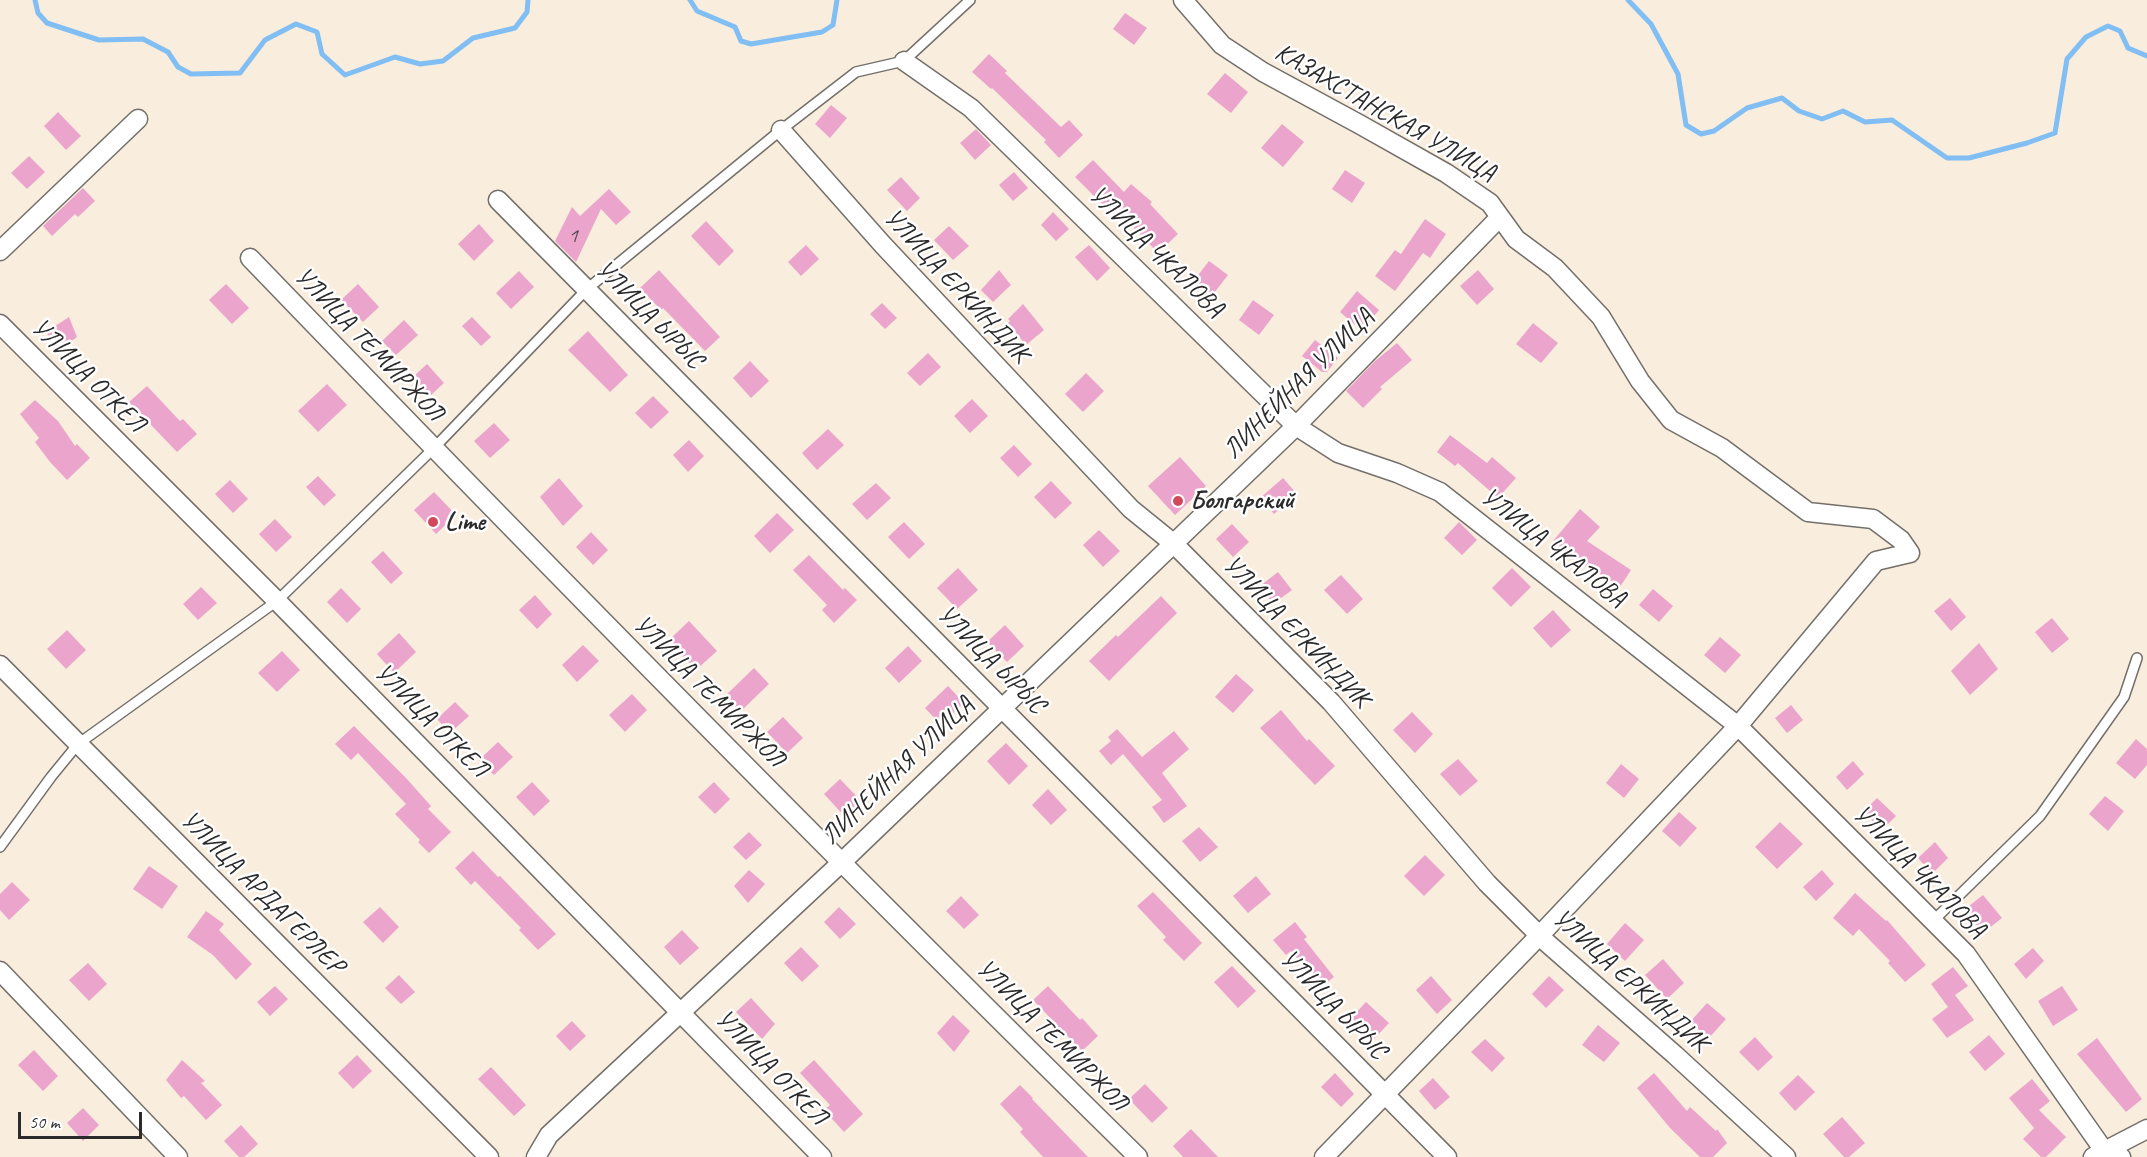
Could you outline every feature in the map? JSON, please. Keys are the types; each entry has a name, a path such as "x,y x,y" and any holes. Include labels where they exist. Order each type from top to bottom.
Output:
{"street":[{"name":"КАЗАХСТАНСКАЯ УЛИЦА","path":"1183,0 1222,45 1263,72 1446,173 1490,203 1516,239 1555,268 1601,317 1640,381 1671,420 1722,448 1808,512 1873,519 1901,540 1910,553 1876,561 1738,726"},
{"name":"УЛИЦА ЧКАЛОВА","path":"904,61 971,108 1296,426 1338,453 1396,473 1440,492 1738,726 1966,954 2106,1155"},
{"path":"0,251 138,119"},
{"name":"УЛИЦА ЕРКИНДИК","path":"780,130 883,245 1131,509 1173,543 1331,702 1487,883 1539,936 1675,1055 1786,1157"},
{"name":"УЛИЦА ЫРЫС","path":"498,200 1447,1157"},
{"name":"ЛИНЕЙНАЯ УЛИЦА","path":"536,1157 549,1135 842,861 1296,426 1500,217"},
{"name":"УЛИЦА ТЕМИРЖОЛ","path":"250,258 434,448 1138,1157"},
{"name":"УЛИЦА ОТКЕЛ","path":"0,324 277,602 822,1157"},
{"name":"УЛИЦА АРДАГЕРЛЕР","path":"0,665 489,1157"},
{"path":"1324,1157 1539,936 1738,726"},
{"path":"0,971 178,1157"},
{"path":"2106,1155 2147,1129"}],"lane":[{"path":"0,847 78,744 277,602 434,448 587,289 780,130 856,72 904,61 970,0"},
{"path":"1933,921 2040,816 2124,698 2137,658"}],"building":[{"path":"1125,13 1147,28 1134,45 1113,29"},
{"path":"989,54 1007,71 1005,73 1061,127 1069,120 1083,135 1059,158 1044,142 1046,140 972,72"},
{"path":"1225,73 1248,92 1231,113 1207,94"},
{"path":"831,105 847,118 830,138 815,124"},
{"path":"58,112 81,136 66,150 44,126"},
{"path":"1282,124 1304,142 1283,167 1261,148"},
{"path":"976,129 991,145 975,160 960,143"},
{"path":"29,156 45,172 27,189 11,173"},
{"path":"1093,160 1124,192 1131,184 1152,202 1150,204 1178,234 1158,253 1132,226 1130,228 1104,206 1075,177"},
{"path":"1345,170 1365,183 1352,203 1332,189"},
{"path":"1014,172 1028,188 1013,201 999,185"},
{"path":"901,177 920,198 907,211 887,190"},
{"path":"83,188 95,201 78,217 75,214 52,236 43,226"},
{"path":"609,189 631,212 616,225 601,209 576,262 555,241 572,207 580,216"},
{"path":"1053,212 1069,229 1056,241 1041,225"},
{"path":"1425,219 1446,234 1430,258 1423,253 1395,291 1375,276 1395,250 1401,254"},
{"path":"706,221 734,251 719,266 691,236"},
{"path":"479,224 494,241 474,261 458,244"},
{"path":"949,226 969,246 953,260 934,240"},
{"path":"806,245 819,259 801,276 788,262"},
{"path":"1089,245 1110,268 1097,281 1075,257"},
{"path":"1209,261 1228,275 1211,297 1192,283"},
{"path":"659,270 720,337 705,351 640,288"},
{"path":"999,270 1011,285 993,302 981,290"},
{"path":"1478,270 1494,289 1477,305 1460,286"},
{"path":"519,271 534,287 511,309 496,293"},
{"path":"226,284 249,308 232,324 209,300"},
{"path":"358,284 379,307 363,322 341,300"},
{"path":"1357,291 1379,310 1362,331 1340,312"},
{"path":"1253,300 1274,315 1259,335 1239,320"},
{"path":"882,303 897,318 885,329 870,314"},
{"path":"1023,304 1044,330 1026,345 1008,323 1010,321 1008,319"},
{"path":"69,317 77,337 58,351 46,332"},
{"path":"472,317 491,337 481,346 462,326"},
{"path":"404,320 418,335 396,355 382,341"},
{"path":"1533,323 1558,343 1541,363 1516,344"},
{"path":"588,331 628,375 610,392 568,350"},
{"path":"1315,340 1338,358 1327,372 1322,372 1302,356"},
{"path":"1397,343 1412,360 1380,387 1382,389 1363,408 1346,391 1375,361"},
{"path":"928,353 941,367 920,386 907,373"},
{"path":"750,361 769,381 751,398 733,378"},
{"path":"427,364 444,383 431,395 413,377"},
{"path":"1086,373 1104,391 1083,412 1065,394"},
{"path":"327,384 347,405 318,432 298,411"},
{"path":"147,386 180,421 183,419 197,434 177,452 129,402"},
{"path":"653,396 669,412 651,429 635,413"},
{"path":"972,399 988,416 970,433 954,416"},
{"path":"35,400 58,421 75,446 77,444 90,458 67,480 35,442 39,438 20,414"},
{"path":"494,423 510,440 490,458 474,441"},
{"path":"828,429 844,445 817,470 802,453"},
{"path":"1450,435 1487,463 1492,457 1516,478 1498,498 1458,463 1455,466 1437,452"},
{"path":"689,440 704,456 688,472 673,455"},
{"path":"1014,445 1032,464 1018,477 1000,458"},
{"path":"1180,457 1206,486 1175,515 1148,486"},
{"path":"318,476 336,495 324,506 306,487"},
{"path":"559,478 583,506 563,526 540,497"},
{"path":"1283,478 1297,494 1274,514 1260,498"},
{"path":"230,480 248,499 233,513 215,494"},
{"path":"1051,481 1072,503 1055,519 1034,497"},
{"path":"876,483 891,498 867,520 852,504"},
{"path":"434,492 456,515 436,534 414,510"},
{"path":"1580,509 1600,527 1587,541 1631,570 1620,587 1573,558 1553,541"},
{"path":"777,513 794,530 770,553 754,536"},
{"path":"275,519 292,537 276,552 259,534"},
{"path":"904,522 925,544 909,559 888,537"},
{"path":"1459,522 1477,540 1462,555 1444,538"},
{"path":"1232,524 1249,542 1233,557 1216,539"},
{"path":"1099,530 1120,551 1103,567 1083,545"},
{"path":"591,532 608,550 593,565 576,547"},
{"path":"383,551 403,573 391,584 371,562"},
{"path":"809,555 843,590 845,588 857,600 834,623 822,610 827,605 793,570"},
{"path":"958,568 978,590 957,609 937,588"},
{"path":"1512,568 1531,587 1511,607 1492,588"},
{"path":"1278,572 1292,590 1273,604 1260,586"},
{"path":"1341,575 1363,599 1347,614 1324,590"},
{"path":"201,587 217,603 198,620 183,604"},
{"path":"341,588 361,609 347,623 327,602"},
{"path":"1653,589 1673,606 1659,622 1639,605"},
{"path":"535,595 552,614 537,629 519,610"},
{"path":"1161,596 1177,613 1109,681 1089,661"},
{"path":"1950,598 1966,617 1951,631 1934,611"},
{"path":"1553,610 1571,630 1551,648 1533,628"},
{"path":"2052,618 2069,639 2052,653 2035,632"},
{"path":"689,621 717,651 696,670 668,641"},
{"path":"1005,625 1024,646 1007,662 987,642"},
{"path":"67,630 86,650 66,669 47,649"},
{"path":"399,633 416,652 394,673 377,654"},
{"path":"1720,637 1741,655 1725,673 1704,655"},
{"path":"1979,643 1998,669 1970,695 1951,671"},
{"path":"583,645 599,661 577,682 562,665"},
{"path":"908,646 922,661 899,683 885,668"},
{"path":"282,651 300,670 277,692 258,673"},
{"path":"754,668 769,684 740,712 725,696"},
{"path":"1236,674 1254,690 1233,713 1215,697"},
{"path":"948,686 964,703 941,725 925,708"},
{"path":"632,694 647,710 625,732 609,715"},
{"path":"455,702 469,716 450,733 437,719"},
{"path":"1791,705 1803,720 1787,733 1775,718"},
{"path":"1281,710 1307,741 1309,739 1335,766 1315,785 1260,728"},
{"path":"1412,712 1433,734 1415,753 1393,730"},
{"path":"783,717 803,738 787,753 767,732"},
{"path":"354,726 406,778 431,806 428,809 451,832 429,853 395,814 406,804 358,753 351,760 335,744"},
{"path":"1117,729 1142,757 1174,731 1189,749 1162,773 1187,806 1164,823 1152,807 1162,800 1123,754 1111,765 1099,751 1111,741 1108,737"},
{"path":"2136,739 2147,749 2147,765 2135,779 2116,763"},
{"path":"498,742 513,757 494,775 479,760"},
{"path":"1006,743 1028,766 1009,785 987,761"},
{"path":"1458,759 1478,781 1460,796 1440,774"},
{"path":"1853,761 1864,774 1847,790 1836,777"},
{"path":"1621,764 1639,779 1624,798 1606,783"},
{"path":"840,779 863,803 847,819 824,794"},
{"path":"532,782 550,801 534,816 516,797"},
{"path":"714,782 730,799 715,814 698,797"},
{"path":"1048,789 1067,810 1051,825 1032,805"},
{"path":"2105,796 2124,811 2108,831 2089,814"},
{"path":"1877,798 1896,816 1882,830 1863,812"},
{"path":"1679,812 1697,828 1680,847 1662,831"},
{"path":"1780,822 1803,844 1777,869 1755,847"},
{"path":"1199,827 1218,847 1200,862 1182,841"},
{"path":"749,832 762,845 746,860 733,847"},
{"path":"1935,842 1948,858 1932,874 1918,858"},
{"path":"473,851 556,934 538,950 519,930 521,928 475,881 471,885 455,868"},
{"path":"1425,855 1445,875 1424,896 1404,876"},
{"path":"149,866 178,886 162,909 133,889"},
{"path":"749,870 765,884 748,903 734,886"},
{"path":"1822,870 1834,884 1816,901 1803,887"},
{"path":"1256,876 1271,894 1248,913 1233,896"},
{"path":"12,882 30,900 9,920 0,910 0,894"},
{"path":"1153,892 1202,943 1184,961 1163,940 1166,937 1137,906"},
{"path":"1855,893 1887,920 1926,965 1905,982 1888,963 1890,961 1859,929 1853,936 1833,918"},
{"path":"1983,895 2002,918 1983,933 1964,910"},
{"path":"961,896 979,915 964,929 946,911"},
{"path":"380,907 399,927 383,943 363,922"},
{"path":"839,907 856,924 840,939 824,922"},
{"path":"206,911 224,924 219,930 252,964 236,980 213,955 187,937"},
{"path":"1295,922 1307,937 1304,939 1334,977 1321,987 1291,951 1286,955 1273,940"},
{"path":"1625,923 1644,940 1625,961 1607,944"},
{"path":"682,930 699,948 680,965 664,947"},
{"path":"801,947 819,966 802,982 784,963"},
{"path":"2033,948 2044,961 2026,979 2014,964"},
{"path":"1663,959 1684,983 1667,999 1645,975"},
{"path":"88,963 107,984 89,1001 69,980"},
{"path":"1232,966 1256,991 1238,1008 1214,982"},
{"path":"1953,967 1968,986 1955,995 1974,1020 1947,1038 1932,1019 1948,1007 1931,984"},
{"path":"399,975 415,992 401,1004 385,988"},
{"path":"1431,976 1452,1000 1437,1014 1416,990"},
{"path":"1549,976 1564,990 1546,1008 1532,994"},
{"path":"275,986 288,999 270,1016 257,1002"},
{"path":"1048,986 1098,1036 1082,1051 1033,1000"},
{"path":"2062,986 2078,1010 2053,1026 2038,1001"},
{"path":"751,998 775,1024 762,1039 736,1012"},
{"path":"1366,1002 1389,1023 1374,1039 1351,1018"},
{"path":"1707,1003 1726,1019 1709,1038 1690,1022"},
{"path":"953,1015 970,1031 954,1052 937,1033"},
{"path":"572,1021 586,1036 570,1051 556,1036"},
{"path":"1598,1025 1620,1043 1604,1062 1582,1045"},
{"path":"1989,1035 2005,1054 1985,1071 1969,1052"},
{"path":"1755,1037 1773,1057 1758,1071 1739,1052"},
{"path":"2097,1038 2142,1099 2126,1112 2077,1054"},
{"path":"1485,1039 1505,1058 1492,1072 1471,1052"},
{"path":"34,1050 58,1076 43,1091 18,1065"},
{"path":"357,1055 372,1071 353,1089 338,1073"},
{"path":"182,1060 205,1081 201,1083 222,1105 206,1120 184,1096 181,1098 166,1080"},
{"path":"814,1060 863,1114 844,1132 824,1110 830,1105 800,1073"},
{"path":"491,1067 526,1105 514,1116 478,1079"},
{"path":"1335,1073 1354,1094 1341,1107 1321,1087"},
{"path":"1654,1073 1687,1111 1690,1107 1716,1131 1717,1129 1727,1143 1713,1157 1700,1157 1670,1128 1637,1088"},
{"path":"1798,1075 1815,1092 1795,1111 1779,1093"},
{"path":"1433,1078 1450,1097 1435,1110 1419,1091"},
{"path":"2032,1079 2050,1101 2039,1110 2066,1137 2046,1157 2041,1157 2023,1139 2034,1128 2009,1098"},
{"path":"1145,1084 1168,1108 1152,1123 1129,1099"},
{"path":"1020,1085 1088,1157 1043,1157 1020,1132 1023,1129 1000,1104"},
{"path":"83,1108 99,1125 83,1141 67,1123"},
{"path":"1842,1117 1865,1143 1849,1157 1844,1157 1823,1134"},
{"path":"241,1125 258,1144 244,1157 239,1157 224,1141"},
{"path":"1191,1129 1218,1157 1183,1157 1173,1146"}],"waterway":[{"path":"35,0 38,13 47,23 99,40 143,39 168,52 178,67 191,74 240,73 265,40 296,24 317,32 322,54 345,75 395,57 420,64 443,61 473,38 515,28 527,12 528,0"},
{"path":"690,0 697,11 735,27 741,41 751,44 822,32 833,25 837,0"},
{"path":"1628,0 1651,24 1678,74 1686,125 1701,134 1714,131 1747,108 1782,98 1799,111 1822,119 1843,111 1865,122 1892,120 1947,158 1969,158 2055,133 2067,59 2086,37 2108,26 2120,31 2128,48 2147,56"}],"place":[{"name":"Болгарский","path":"1178,501"},
{"name":"Lime","path":"433,522"}]}
